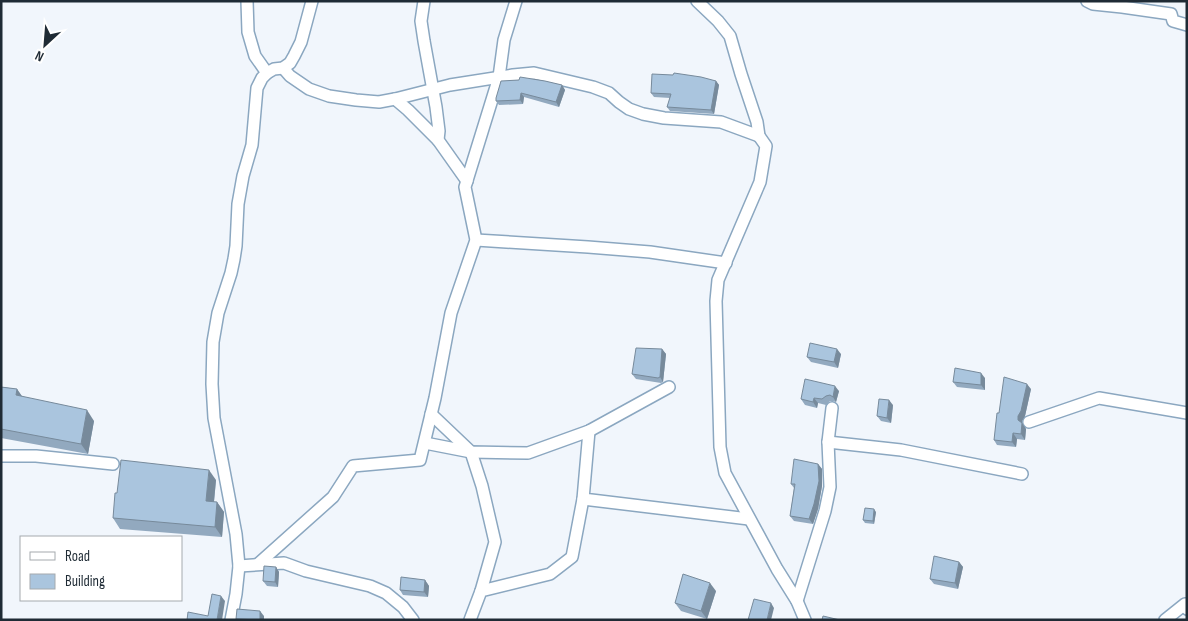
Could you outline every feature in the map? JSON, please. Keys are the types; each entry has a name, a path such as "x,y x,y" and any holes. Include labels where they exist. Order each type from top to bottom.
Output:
{"street":[{"path":"247,1 248,32 255,56 267,73"},
{"path":"231,620 239,566 236,534 214,418 212,384 214,342 218,313 234,259 238,204 243,176 252,145 257,88 267,73 274,69 283,68 290,63 301,42 312,1"},
{"path":"424,1 421,21 436,107 439,131 438,140"},
{"path":"258,564 333,497 354,466 420,460 432,414 451,313 476,240 465,187 499,77 504,40 516,1"},
{"path":"697,1 718,21 730,36 757,122 759,136 766,146 760,182 718,280 716,301 720,448 725,473 777,569 797,601 805,620"},
{"path":"1087,1 1093,4 1171,14 1173,21 1187,25"},
{"path":"283,68 290,76 309,89 330,96 379,102 450,85 534,73 593,87 609,93 629,109 643,114 664,118 721,122 759,136"},
{"path":"395,99 438,140 467,181"},
{"path":"476,240 650,252 726,263"},
{"path":"425,443 471,452 528,453 589,431 669,387"},
{"path":"1029,422 1099,398 1187,413"},
{"path":"797,601 825,511 830,487 828,442 832,408"},
{"path":"432,414 471,452 482,486 495,542 481,591 470,620"},
{"path":"481,591 550,574 572,557 583,499 589,431"},
{"path":"828,442 901,450 1022,474"},
{"path":"1,456 36,456 113,464"},
{"path":"583,499 749,519"},
{"path":"239,566 284,563 306,571 370,586 386,593 403,607 413,620"},
{"path":"1166,620 1185,604 1187,609"}],"building":[{"path":"674,73 716,81 711,110 667,107 671,94 651,93 652,74 673,75"},
{"path":"520,77 562,85 556,102 521,93 520,100 496,101 501,81 519,80"},
{"path":"810,343 837,349 834,362 807,357"},
{"path":"636,348 662,349 660,377 632,374"},
{"path":"955,368 981,373 981,385 953,382"},
{"path":"1004,377 1027,384 1021,411 1018,416 1018,420 1022,423 1021,434 1013,433 1012,442 994,440"},
{"path":"805,379 835,386 833,397 830,395 822,399 814,398 813,402 801,399"},
{"path":"1,387 17,389 16,395 87,410 81,444 1,429"},
{"path":"879,399 889,400 887,418 877,416"},
{"path":"794,459 818,464 819,481 809,519 790,516 795,484 791,484"},
{"path":"121,460 209,470 206,501 217,502 215,527 113,518"},
{"path":"865,508 874,509 873,521 863,520"},
{"path":"934,556 959,562 955,583 930,579"},
{"path":"264,566 276,567 275,582 263,581"},
{"path":"683,574 710,583 701,611 675,603"},
{"path":"401,577 425,580 424,592 400,590"},
{"path":"212,594 221,596 217,620 187,620 188,612 208,616"},
{"path":"754,599 771,603 767,620 748,620"},
{"path":"237,609 260,611 260,620 236,619"},
{"path":"823,616 840,620 822,620"}]}
